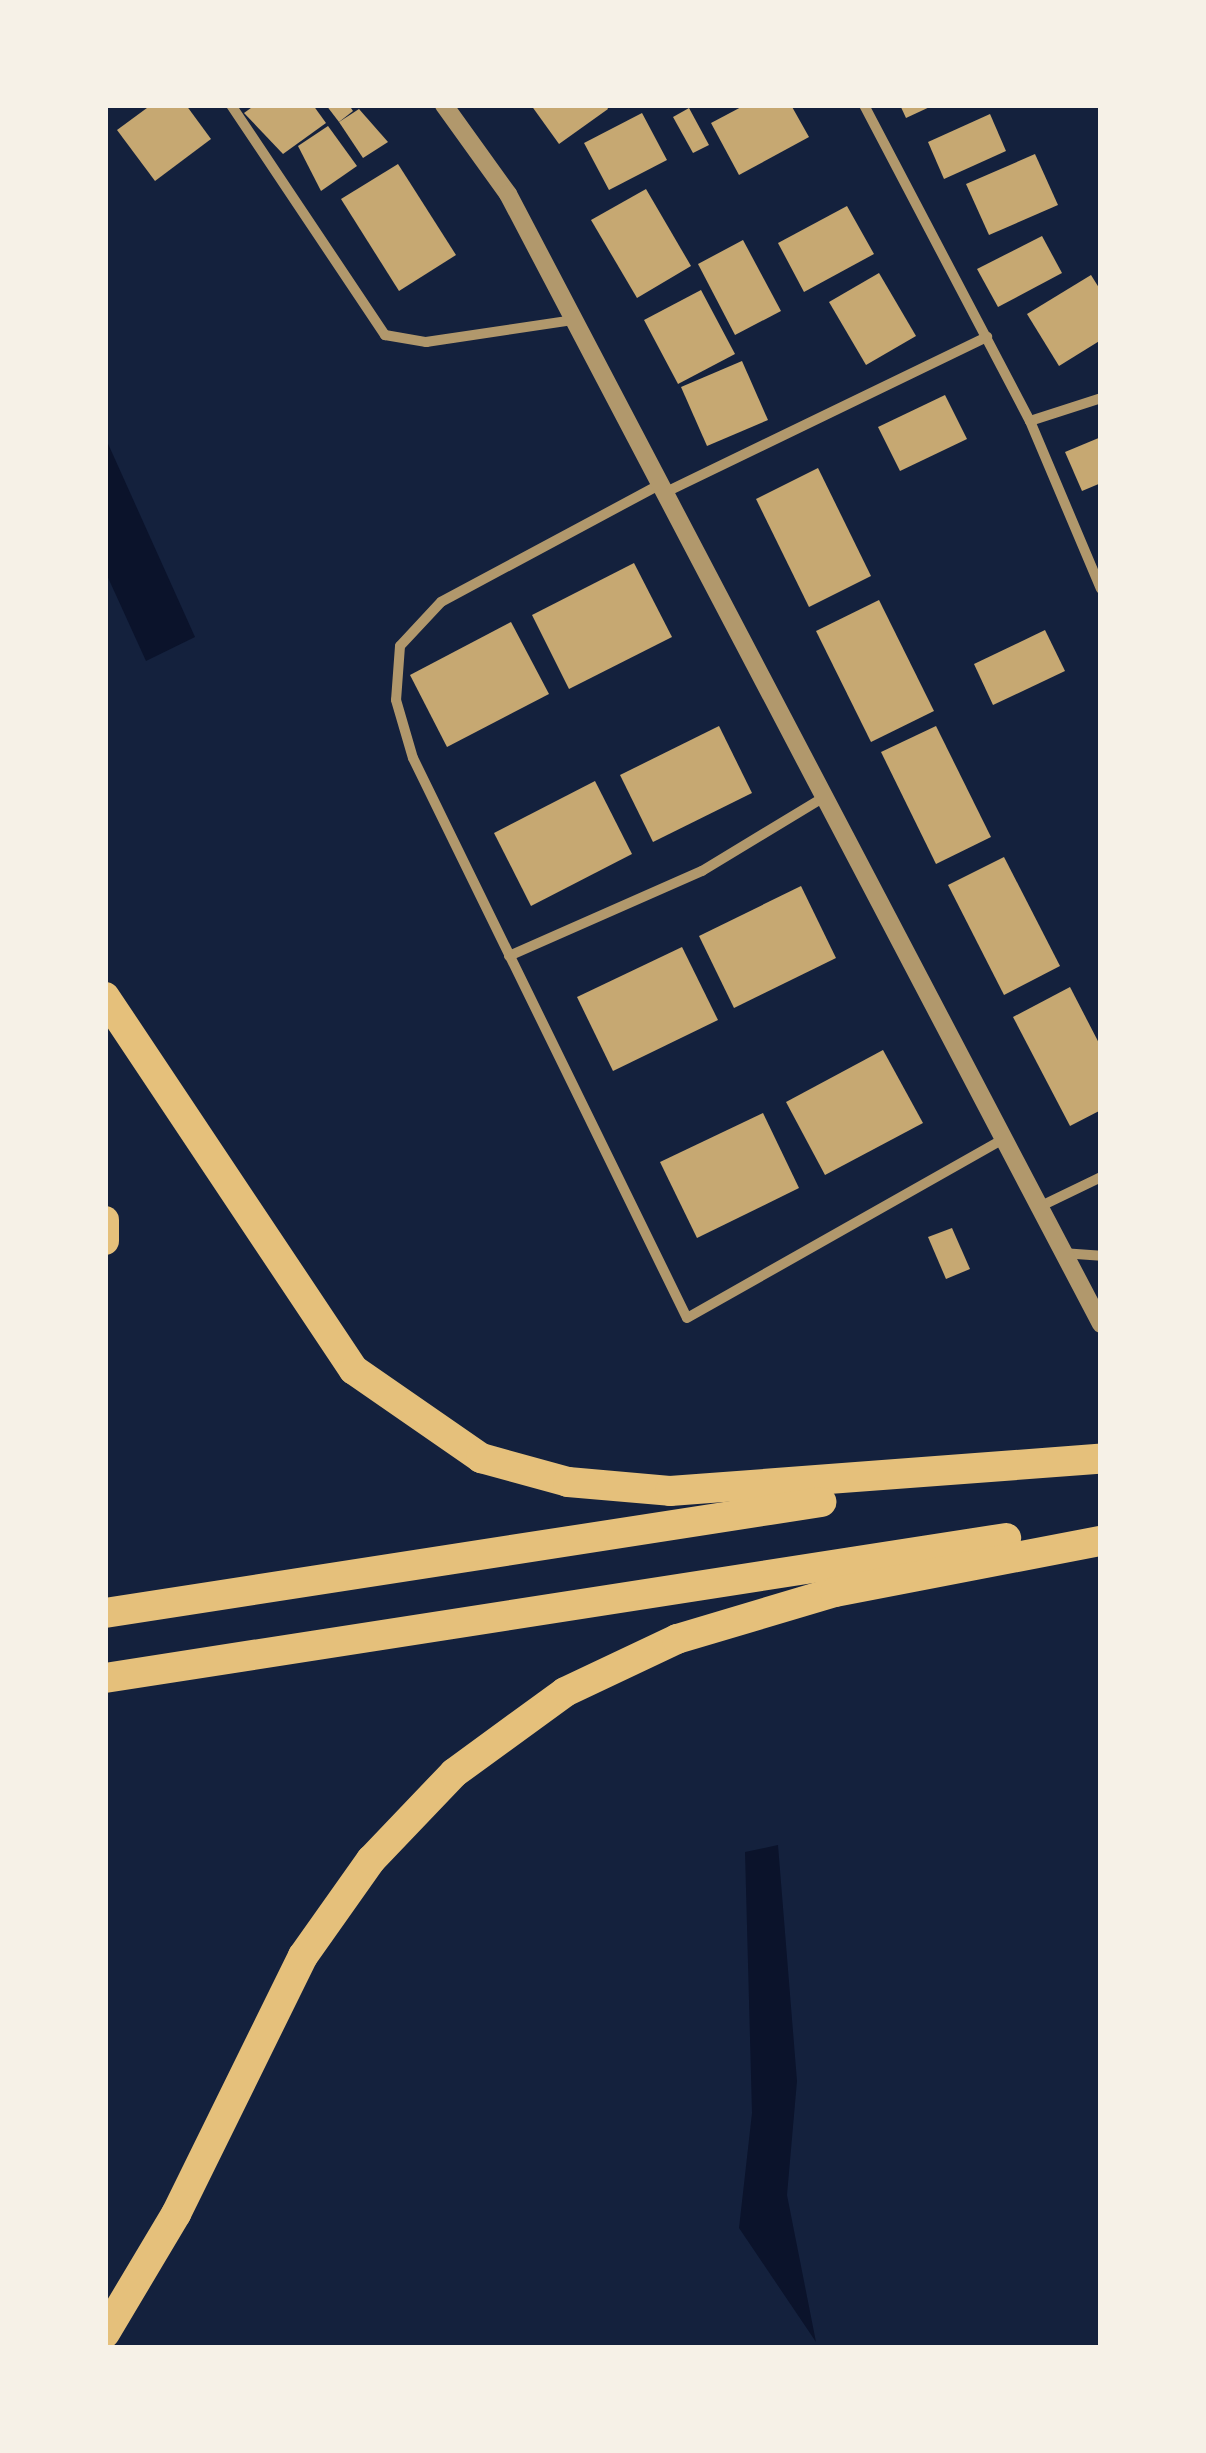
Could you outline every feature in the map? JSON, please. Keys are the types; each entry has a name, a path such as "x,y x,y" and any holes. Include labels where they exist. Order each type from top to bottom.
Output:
{"highway":[{"path":"105,997 354,1370 481,1458 568,1482 670,1491 1100,1459"},
{"path":"105,1220 105,1241"},
{"path":"105,1613 1100,1459"},
{"path":"105,1678 1101,1524"},
{"path":"105,2334 176,2214 303,1956 370,1860 454,1773 566,1692 677,1639 836,1592 1101,1541"}],"street":[{"path":"232,105 384,335 426,342 574,320"},
{"path":"444,105 508,194 1000,1141 1101,1324"},
{"path":"864,105 1030,421 1101,589"},
{"path":"988,337 661,489 441,602 400,646 396,700 413,758 686,1318 1000,1141"},
{"path":"1030,421 1101,398"},
{"path":"509,956 702,872 821,799"},
{"path":"1037,1208 1101,1177"},
{"path":"1062,1253 1101,1256"}],"water":[{"path":"105,437 195,637 146,661 105,571"},
{"path":"778,1845 797,2081 787,2195 816,2342 739,2228 752,2113 745,1852"}],"building":[{"path":"151,105 186,105 211,139 155,181 117,130"},
{"path":"255,105 313,105 326,123 283,154 244,113"},
{"path":"326,105 349,105 353,111 339,122"},
{"path":"531,105 606,105 608,109 559,144"},
{"path":"745,105 791,105 809,137 739,175 711,123"},
{"path":"900,105 934,105 906,118"},
{"path":"689,108 709,145 693,153 673,117"},
{"path":"359,109 388,142 363,158 339,122"},
{"path":"642,113 667,160 609,190 584,143"},
{"path":"990,114 1006,151 944,179 928,142"},
{"path":"328,126 357,166 321,191 298,146"},
{"path":"1035,154 1058,205 989,235 966,184"},
{"path":"398,164 456,255 399,291 341,199"},
{"path":"646,189 691,266 637,298 591,220"},
{"path":"847,206 874,254 804,292 778,243"},
{"path":"1042,236 1062,273 998,307 977,269"},
{"path":"743,240 781,311 735,335 698,264"},
{"path":"879,273 916,336 866,365 829,302"},
{"path":"1091,275 1101,291 1101,340 1059,366 1027,314"},
{"path":"701,290 735,354 678,384 644,320"},
{"path":"742,361 768,420 707,446 681,387"},
{"path":"945,395 967,439 900,471 878,427"},
{"path":"1101,437 1101,483 1082,491 1065,452"},
{"path":"818,468 871,576 809,607 756,499"},
{"path":"634,563 672,637 569,689 532,615"},
{"path":"879,600 934,711 871,742 816,631"},
{"path":"511,622 549,694 447,747 410,675"},
{"path":"1045,630 1065,671 993,705 974,664"},
{"path":"719,726 752,793 653,842 620,775"},
{"path":"936,726 991,837 936,864 881,752"},
{"path":"595,781 632,854 531,906 494,833"},
{"path":"1004,857 1060,966 1004,995 948,885"},
{"path":"801,886 836,958 734,1008 699,936"},
{"path":"682,947 718,1020 613,1071 577,997"},
{"path":"1070,987 1101,1047 1101,1110 1070,1126 1013,1017"},
{"path":"883,1050 923,1123 825,1175 786,1102"},
{"path":"763,1113 799,1188 697,1238 660,1162"},
{"path":"952,1228 970,1269 946,1279 928,1237"}]}
